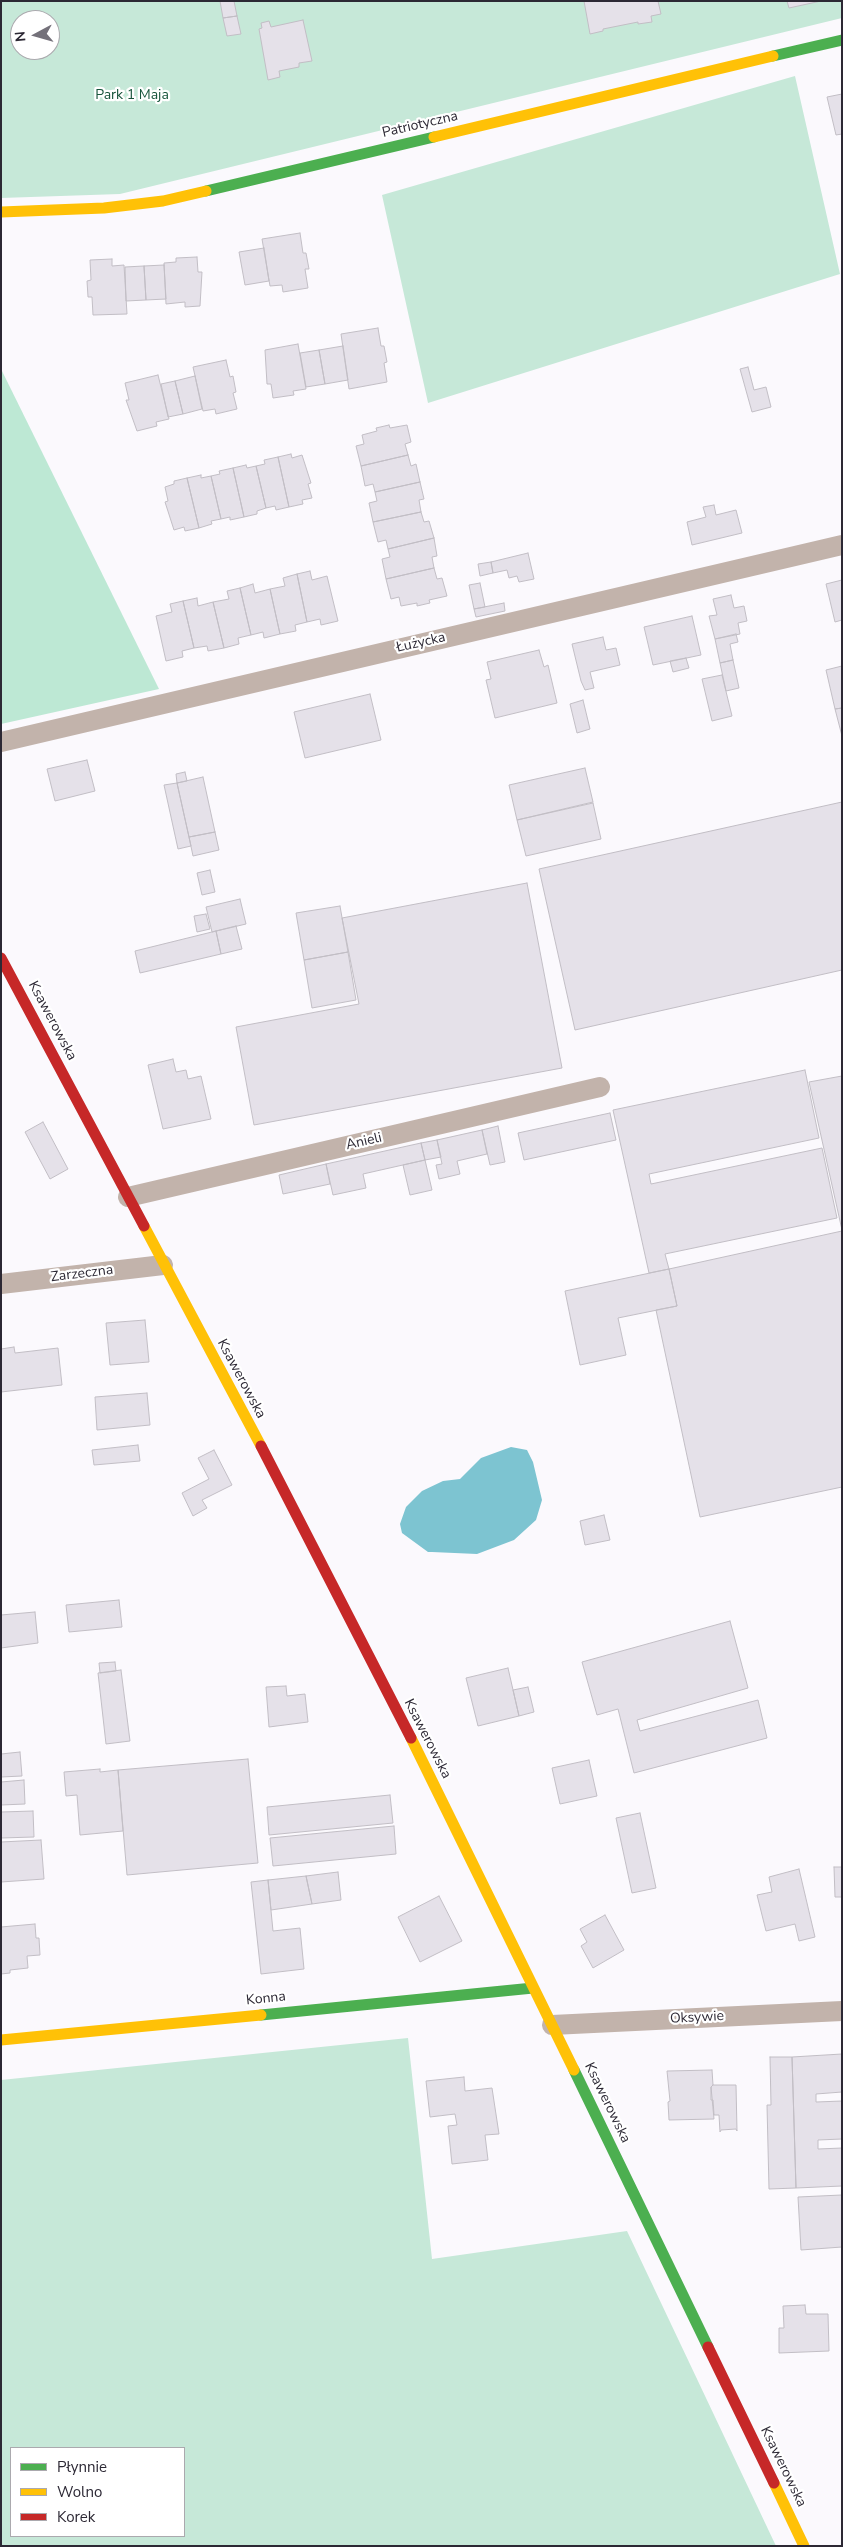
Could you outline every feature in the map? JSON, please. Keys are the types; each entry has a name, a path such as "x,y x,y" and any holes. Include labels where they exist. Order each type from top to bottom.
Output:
{"street":[{"name":"Patriotyczna","path":"1,212 104,208 163,201 842,40"},
{"name":"Łużycka","path":"1,742 842,545"},
{"name":"Ksawerowska","path":"1,958 301,1522 478,1871 804,2546"},
{"name":"Anieli","path":"128,1197 600,1087"},
{"name":"Zarzeczna","path":"1,1284 163,1265"},
{"name":"Konna","path":"1,2040 533,1988"},
{"name":"Oksywie","path":"552,2025 842,2011"}],"green space":[{"name":"Park 1 Maja","path":"1,1 842,1 842,18 120,194 1,198"},
{"path":"795,76 840,274 428,403 382,195"},
{"path":"1,369 159,689 1,724"},
{"path":"408,2038 432,2259 627,2231 776,2546 1,2546 1,2080"}],"water":[{"path":"511,1447 527,1450 533,1462 542,1500 536,1520 514,1540 477,1554 428,1552 402,1533 400,1524 406,1507 422,1491 443,1481 460,1479 481,1458"}],"building":[{"path":"220,1 234,1 237,16 223,18"},
{"path":"584,1 658,1 661,14 651,16 652,22 638,24 638,22 603,29 603,31 590,34"},
{"path":"787,1 821,1 789,8"},
{"path":"237,16 241,34 227,36 223,18"},
{"path":"303,20 312,61 299,63 299,67 279,71 280,77 268,80 259,29 262,28 261,23 269,21 271,27"},
{"path":"842,94 842,134 836,135 827,97"},
{"path":"300,233 303,253 306,253 309,269 305,269 308,288 283,292 282,285 270,286 262,239"},
{"path":"264,248 269,281 245,285 239,252"},
{"path":"197,257 198,272 202,272 200,306 185,307 185,302 166,304 164,263 176,262 176,258"},
{"path":"112,259 112,266 124,265 127,314 93,315 92,297 88,297 87,281 91,280 90,260"},
{"path":"164,265 166,299 146,300 144,266"},
{"path":"144,266 146,300 126,301 125,267"},
{"path":"378,328 381,346 384,346 387,362 384,363 387,382 349,389 341,334"},
{"path":"298,344 306,389 293,391 294,395 273,398 271,384 267,384 265,350"},
{"path":"343,346 348,380 325,384 319,350"},
{"path":"319,350 325,384 306,387 300,353"},
{"path":"226,360 230,377 233,376 236,392 233,393 237,409 216,414 215,409 203,411 193,367"},
{"path":"748,367 754,390 766,387 771,407 752,412 740,369"},
{"path":"158,375 169,419 156,422 157,426 137,431 126,400 129,400 125,383"},
{"path":"195,376 202,409 183,414 175,381"},
{"path":"175,381 183,414 168,417 161,384"},
{"path":"389,425 390,428 407,425 411,442 405,444 408,455 361,466 356,446 364,444 362,435 377,431 376,428"},
{"path":"291,454 292,458 302,455 311,483 308,484 312,498 302,500 303,504 289,507 278,457"},
{"path":"408,455 411,466 416,464 420,482 375,492 373,484 365,486 361,466"},
{"path":"278,457 289,507 276,510 275,506 266,508 256,466 265,464 264,460"},
{"path":"246,465 247,468 256,466 266,508 257,511 257,514 244,517 233,468"},
{"path":"233,468 244,517 230,520 230,517 221,519 211,476 220,474 219,471"},
{"path":"201,475 201,478 211,476 221,519 211,521 212,524 199,528 187,478"},
{"path":"187,478 199,528 185,531 184,527 174,530 165,502 168,501 165,487 174,484 174,481"},
{"path":"420,482 424,499 419,500 421,512 373,522 369,503 377,501 375,492"},
{"path":"714,505 716,515 736,510 742,533 692,545 687,522 706,517 703,507"},
{"path":"421,512 424,522 429,521 434,538 388,549 386,540 378,542 373,522"},
{"path":"434,538 437,556 432,557 434,568 386,579 382,559 390,557 388,549"},
{"path":"528,553 534,579 519,582 517,576 509,578 507,570 493,573 491,562"},
{"path":"491,562 493,573 480,576 478,564"},
{"path":"434,568 437,579 442,578 447,596 429,600 430,603 417,606 417,603 401,606 399,597 391,599 386,579"},
{"path":"310,571 312,580 327,576 338,621 321,625 320,619 307,622 297,574"},
{"path":"297,574 307,622 295,625 296,631 280,634 270,589 285,586 283,578"},
{"path":"842,580 842,620 835,622 826,584"},
{"path":"480,583 485,607 474,609 469,585"},
{"path":"253,584 255,593 270,589 280,634 264,638 263,632 251,635 240,588"},
{"path":"240,588 251,635 238,638 239,644 224,648 213,602 229,599 227,591"},
{"path":"731,595 734,608 744,606 747,621 738,623 740,634 715,639 709,616 717,615 713,599"},
{"path":"197,598 198,606 213,602 224,648 208,651 207,646 194,648 183,601"},
{"path":"183,601 194,648 182,651 183,657 166,661 156,616 172,612 170,604"},
{"path":"504,603 505,611 476,617 474,609"},
{"path":"692,616 701,655 653,665 644,627"},
{"path":"736,634 738,642 730,644 733,660 720,663 715,639"},
{"path":"603,637 606,650 616,648 620,665 590,672 594,688 585,690 572,644"},
{"path":"539,650 544,667 548,665 557,703 495,718 486,680 491,679 487,662"},
{"path":"686,658 689,668 673,672 670,661"},
{"path":"733,660 739,688 726,691 720,663"},
{"path":"842,666 842,708 835,709 826,670"},
{"path":"722,675 732,716 712,721 702,679"},
{"path":"370,694 381,740 305,758 294,712"},
{"path":"583,700 590,729 577,733 570,704"},
{"path":"842,708 842,736 835,709"},
{"path":"87,760 95,791 55,801 47,769"},
{"path":"585,768 593,802 517,820 509,785"},
{"path":"185,772 187,781 177,783 176,774"},
{"path":"203,777 215,832 189,837 177,783"},
{"path":"177,783 191,846 178,849 164,785"},
{"path":"842,802 842,970 575,1030 539,869"},
{"path":"593,803 601,839 526,856 517,820"},
{"path":"215,832 219,850 193,856 189,837"},
{"path":"210,870 215,892 202,895 197,873"},
{"path":"527,883 562,1068 254,1125 236,1027 359,1004 342,918"},
{"path":"240,899 246,924 212,932 206,907"},
{"path":"340,906 348,952 304,960 296,913"},
{"path":"206,914 210,929 197,932 194,916"},
{"path":"236,926 242,949 221,954 216,931"},
{"path":"216,931 221,954 140,973 135,951"},
{"path":"348,952 356,1000 312,1008 304,960"},
{"path":"173,1059 176,1072 186,1070 188,1079 201,1076 211,1119 163,1129 148,1065"},
{"path":"805,1070 819,1138 649,1174 651,1184 822,1148 837,1218 665,1254 669,1269 649,1273 613,1110"},
{"path":"842,1076 842,1230 809,1082"},
{"path":"610,1113 616,1140 524,1160 518,1133"},
{"path":"43,1122 68,1169 50,1179 25,1132"},
{"path":"498,1126 505,1162 490,1165 482,1130"},
{"path":"482,1130 487,1154 457,1161 460,1174 439,1179 436,1165 442,1164 437,1140"},
{"path":"437,1140 441,1157 425,1160 421,1143"},
{"path":"421,1143 425,1160 363,1174 366,1188 333,1195 326,1164"},
{"path":"425,1160 432,1190 410,1195 403,1165"},
{"path":"326,1164 330,1184 283,1194 279,1175"},
{"path":"842,1231 842,1487 700,1517 656,1310 677,1306 669,1269"},
{"path":"669,1269 677,1306 618,1318 626,1355 580,1365 565,1291"},
{"path":"145,1320 149,1362 110,1365 106,1323"},
{"path":"14,1347 15,1353 58,1348 62,1385 1,1392 1,1349"},
{"path":"147,1393 150,1425 97,1430 95,1397"},
{"path":"138,1445 140,1461 94,1465 92,1450"},
{"path":"214,1450 232,1485 202,1500 207,1508 193,1516 182,1493 209,1479 198,1458"},
{"path":"604,1515 610,1540 585,1545 580,1521"},
{"path":"119,1600 122,1627 69,1632 66,1605"},
{"path":"35,1612 38,1643 1,1648 1,1615"},
{"path":"730,1621 748,1688 637,1720 640,1731 758,1700 767,1738 634,1773 618,1709 597,1715 582,1662"},
{"path":"115,1662 116,1671 100,1673 99,1663"},
{"path":"508,1668 519,1716 478,1726 466,1678"},
{"path":"121,1670 130,1741 106,1744 98,1673"},
{"path":"286,1686 287,1696 305,1694 308,1722 269,1727 266,1687"},
{"path":"528,1687 534,1712 519,1716 513,1690"},
{"path":"20,1752 22,1776 1,1777 1,1754"},
{"path":"248,1759 258,1863 127,1875 118,1770"},
{"path":"589,1760 597,1796 560,1804 552,1768"},
{"path":"100,1769 100,1772 118,1770 123,1831 80,1835 77,1795 66,1796 64,1772"},
{"path":"24,1780 25,1804 1,1805 1,1782"},
{"path":"390,1795 393,1823 269,1835 267,1807"},
{"path":"33,1811 34,1837 1,1838 1,1812"},
{"path":"640,1813 656,1888 632,1893 616,1818"},
{"path":"394,1826 396,1854 273,1866 270,1838"},
{"path":"41,1840 44,1879 1,1882 1,1842"},
{"path":"834,1867 842,1867 842,1897 835,1897"},
{"path":"799,1869 815,1937 799,1941 795,1924 766,1931 757,1895 772,1892 769,1877"},
{"path":"338,1872 341,1900 312,1904 306,1876"},
{"path":"306,1876 312,1904 271,1910 268,1880"},
{"path":"268,1880 273,1931 300,1928 304,1969 261,1974 251,1882"},
{"path":"439,1896 462,1941 420,1962 398,1917"},
{"path":"605,1915 624,1950 593,1968 581,1946 587,1942 580,1929"},
{"path":"35,1924 36,1938 39,1938 40,1955 27,1956 28,1968 10,1970 10,1973 1,1974 1,1927"},
{"path":"842,2054 842,2092 816,2094 816,2102 842,2101 842,2139 818,2140 818,2149 842,2148 842,2186 796,2188 792,2057"},
{"path":"770,2057 792,2057 796,2188 769,2189 767,2105 771,2105"},
{"path":"712,2070 713,2085 711,2087 714,2119 669,2120 668,2102 670,2101 667,2071"},
{"path":"464,2077 465,2091 492,2088 499,2134 485,2135 488,2160 452,2164 448,2126 457,2125 455,2114 430,2117 426,2081"},
{"path":"713,2085 736,2085 737,2131 736,2129 721,2130 720,2132 719,2115 714,2115 713,2100 711,2100 711,2087"},
{"path":"842,2195 842,2247 801,2250 798,2197"},
{"path":"805,2305 806,2314 828,2314 829,2351 779,2353 779,2328 784,2328 783,2306"}],"traffic: fast":[{"path":"773,56 842,40"},
{"path":"206,191 434,137"},
{"path":"261,2015 533,1988"},
{"path":"574,2070 708,2347"}],"traffic: slow":[{"path":"434,137 773,56"},
{"path":"1,212 104,208 163,201 206,191"},
{"path":"144,1226 261,1446"},
{"path":"411,1738 574,2070"},
{"path":"1,2040 261,2015"},
{"path":"774,2483 804,2546"}],"traffic: jam":[{"path":"1,958 144,1226"},
{"path":"261,1446 411,1738"},
{"path":"708,2347 774,2483"}]}
